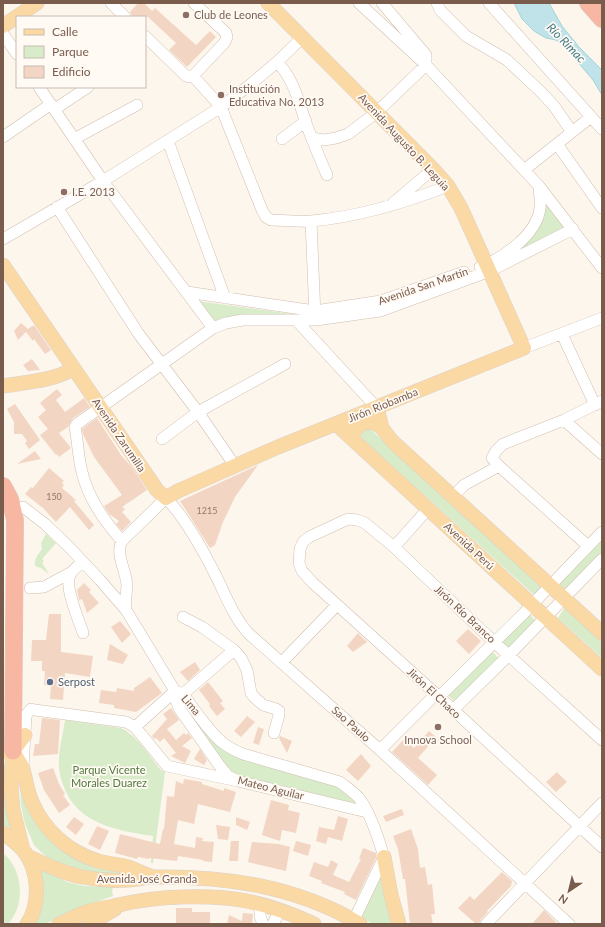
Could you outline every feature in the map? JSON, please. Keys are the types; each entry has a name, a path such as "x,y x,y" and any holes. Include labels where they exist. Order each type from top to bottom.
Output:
{"highway":[{"path":"588,3 602,19"},
{"path":"3,486 10,499 15,520 8,753"}],"main road":[{"path":"18,16 37,3"},
{"name":"Avenida Augusto B. Leguia","path":"268,3 377,112 448,186 461,208 524,348"},
{"path":"3,26 16,17"},
{"name":"Avenida Zarumilla","path":"3,265 156,490 166,498"},
{"name":"Jirón Riobamba","path":"166,498 235,466 524,348"},
{"path":"3,386 49,379 74,369"},
{"path":"376,408 382,428"},
{"path":"351,438 357,427 363,423 370,422 378,424 392,441 602,633"},
{"name":"Avenida Perú","path":"336,424 602,669"},
{"path":"8,753 25,736"},
{"path":"8,753 23,768 26,787 39,815 49,830 60,840 72,850 83,856 127,867 151,877"},
{"path":"8,753 13,810 25,853 35,877 36,898 27,924"},
{"path":"3,833 25,853"},
{"name":"Avenida José Granda","path":"25,853 74,875 98,879 126,880 151,877 222,880 267,886 303,898 355,923"},
{"path":"384,857 391,895 399,924"},
{"path":"96,922 127,903 120,896 119,891 121,885 126,880"},
{"name":"Avenida José Granda","path":"59,924 81,914 127,903 166,898 201,897 260,904 280,910 314,924"}],"street":[{"path":"111,3 124,16"},
{"path":"146,37 186,76 193,76 225,42 227,37 226,33 194,3"},
{"path":"359,3 426,65 539,186 602,268"},
{"path":"367,11 378,3"},
{"path":"312,138 324,140 348,134 377,112 426,65 426,55 382,3"},
{"path":"437,3 440,10 466,36 507,60 554,106 572,132"},
{"path":"489,3 602,129"},
{"path":"3,34 16,53"},
{"path":"3,239 103,181 220,107 251,84 302,38"},
{"path":"277,62 285,70 293,84 327,175"},
{"path":"193,76 220,107 266,217 271,220 311,221 370,212 415,199 448,186"},
{"path":"40,88 103,181 213,328"},
{"path":"3,136 86,88"},
{"path":"74,139 137,105"},
{"path":"524,170 591,117"},
{"path":"282,139 306,121"},
{"path":"168,141 225,298"},
{"path":"557,144 602,208"},
{"path":"389,207 433,169"},
{"name":"Avenida San Martín","path":"488,268 530,232 540,209 539,186"},
{"path":"57,207 138,333 198,412 235,466"},
{"path":"311,221 315,315"},
{"name":"Avenida San Martín","path":"122,541 103,517 86,484 80,467 75,427 77,424 213,328 226,323 243,320 296,320 381,301 488,268 573,229"},
{"name":"Avenida San Martín","path":"187,292 315,315"},
{"name":"Jirón Riobamba","path":"524,348 602,318"},
{"path":"296,320 376,408"},
{"path":"562,334 598,403 564,420 503,444 492,458 498,466 588,546"},
{"path":"162,439 198,412 285,364"},
{"path":"564,420 602,454"},
{"path":"453,497 464,485 498,466"},
{"path":"126,610 124,601 127,585 120,544 166,498"},
{"name":"Sao Paulo","path":"166,498 181,517 209,563 227,602 238,621 248,633 380,750 569,924"},
{"name":"Lima","path":"23,507 51,530 83,562 126,610 179,692 215,735 230,748 243,754 340,782 349,788 359,798 367,812 384,857"},
{"path":"394,547 428,509"},
{"name":"Jirón Río Branco","path":"319,533 348,520 357,520 365,523 394,547 494,642 602,740"},
{"path":"380,750 494,642 602,532"},
{"name":"Jirón El Chaco","path":"319,533 309,537 303,542 300,549 299,564 302,571 313,583 438,695 602,847"},
{"path":"453,710 509,655 602,559"},
{"path":"30,588 44,587 70,573 83,562"},
{"path":"70,573 68,582 70,593 83,633"},
{"path":"282,662 337,605"},
{"path":"183,617 202,627 234,650 241,658 247,670 251,693 263,705 279,711 274,733"},
{"path":"135,727 234,650"},
{"name":"Mateo Aguilar","path":"179,692 175,697 179,708 228,776 238,781 367,812"},
{"path":"23,768 26,715 31,710 123,721 135,727 167,766 238,781"},
{"path":"486,924 579,825 602,803"},
{"path":"355,923 384,857"},
{"path":"260,904 263,924"},
{"path":"273,924 280,910"}],"green space":[{"path":"545,201 563,225 564,229 524,249 509,254"},
{"path":"197,301 292,314 213,321"},
{"path":"368,427 540,584 541,587 534,594 532,593 366,442 359,434"},
{"path":"46,534 56,543 42,559 44,561 42,563 49,574 41,568 35,566 36,559 42,549 41,543"},
{"path":"602,539 602,554 566,591 559,584"},
{"path":"566,608 602,642 602,658 558,618"},
{"path":"527,612 536,621 508,649 500,641"},
{"path":"492,651 499,659 455,702 447,694"},
{"path":"180,699 214,741 329,781 344,790 358,804 232,774 177,701"},
{"name":"Parque Vicente Morales Duarez","path":"65,720 121,728 127,731 138,741 161,770 165,772 153,863 151,863 153,836 101,824 79,810 70,800 62,782 59,769 60,749"},
{"path":"3,763 6,764 13,829 3,825"},
{"path":"20,778 43,831 137,875 78,871 48,858 34,845 25,824 21,805"},
{"path":"3,853 15,868 20,887 18,907 8,924 3,924"},
{"path":"40,869 67,882 84,886 113,887 113,896 82,907 45,924 36,924 42,897"},
{"path":"380,876 385,876 396,924 373,924 360,917"}],"water":[{"name":"Río Rímac","path":"514,3 549,3 562,26 579,47 602,70 602,95 593,80 565,47 556,40 546,38 534,31 522,19"}],"building":[{"path":"138,3 144,3 152,11 155,8 196,45 210,31 216,37 187,67 169,50 176,43 148,17 132,16 130,12"},
{"path":"21,323 28,329 34,325 51,350 45,354 34,339 33,341 26,332 18,340 14,331"},
{"path":"32,359 40,370 28,371 23,365"},
{"path":"57,389 62,395 56,400 65,412 84,398 90,407 73,418 68,427 59,433 71,448 59,457 40,435 48,429 38,417 46,410 40,403"},
{"path":"15,404 40,440 29,449 25,443 27,441 22,434 14,434 14,422 7,409"},
{"path":"97,418 121,455 131,466 147,490 122,507 125,509 122,512 131,522 122,531 116,524 119,521 109,514 104,506 122,495 94,457 83,434 82,429"},
{"path":"35,451 41,459 17,464"},
{"path":"258,465 235,497 223,522 215,545 210,548 180,501"},
{"path":"49,468 64,481 62,483 64,485 62,488 76,500 74,501 94,525 89,530 70,507 56,522 43,508 25,494 31,487 33,488"},
{"path":"84,583 91,590 89,592 99,603 87,613 82,599 79,600 77,590"},
{"path":"49,614 61,614 61,652 93,656 90,677 65,673 63,700 50,699 51,686 44,685 45,671 42,671 42,661 31,661 32,640 46,640"},
{"path":"120,621 131,634 122,643 111,627"},
{"path":"468,629 481,641 469,654 456,641"},
{"path":"358,633 367,642 353,652 347,646"},
{"path":"110,644 128,655 123,664 107,660"},
{"path":"195,662 200,670 188,681 180,672"},
{"path":"150,677 162,693 136,712 114,708 114,705 99,703 101,690 116,692 117,688 134,691 134,688"},
{"path":"208,682 223,701 220,703 225,709 217,716 199,690"},
{"path":"171,708 179,720 167,729 176,740 184,733 186,735 188,733 192,738 182,746 191,751 185,763 171,756 176,753 164,738 160,742 152,736 167,719 163,714"},
{"path":"247,716 255,722 241,737 234,731"},
{"path":"42,718 60,720 58,754 33,756 35,744 39,744"},
{"path":"258,727 264,729 259,745 253,743"},
{"path":"429,731 436,737 418,758 437,775 428,785 392,752 404,739 414,748"},
{"path":"280,736 292,741 287,753 279,738"},
{"path":"200,749 207,760 204,765 194,759"},
{"path":"361,754 371,766 358,781 346,770"},
{"path":"53,768 59,784 65,794 63,795 70,805 59,813 44,790 38,773"},
{"path":"557,772 567,782 556,792 546,782"},
{"path":"184,779 202,782 202,784 224,791 224,788 236,792 230,812 198,804 194,824 178,820 174,844 195,848 196,837 203,838 202,841 214,842 212,862 178,856 177,861 138,857 137,859 115,853 120,834 160,844 164,829 167,796 174,797 176,781 183,784"},
{"path":"271,800 289,805 288,810 300,813 296,833 282,830 280,841 262,835"},
{"path":"402,809 404,815 386,822 383,816"},
{"path":"338,816 348,819 342,841 328,837 326,844 316,841 319,827 334,830"},
{"path":"74,817 84,824 76,835 66,827"},
{"path":"236,817 250,822 247,830 236,825"},
{"path":"216,825 230,827 228,840 218,839"},
{"path":"97,826 109,831 100,850 88,844"},
{"path":"411,829 418,849 420,868 425,867 428,885 432,884 435,914 431,914 433,924 410,924 405,879 403,879 398,849 393,836"},
{"path":"231,841 239,841 238,861 229,861"},
{"path":"296,841 311,845 308,856 293,851"},
{"path":"252,842 279,844 290,847 286,871 248,862"},
{"path":"363,848 376,853 376,858 356,900 344,894 345,892 321,883 322,881 309,876 314,862 328,867 331,860 338,864 333,875 349,882 361,859 359,859"},
{"path":"502,872 512,881 511,886 487,911 488,912 481,919 479,924 476,924 458,908 470,896 474,900"},
{"path":"176,908 192,908 192,912 210,912 210,924 176,924"},
{"path":"544,910 556,922 555,924 532,924"},
{"path":"243,913 253,914 252,924 227,924 229,915 242,921"}],"place":[{"name":"Club de Leones","path":"186,15"},
{"name":"Institución Educativa No. 2013","path":"221,95"},
{"name":"I.E. 2013","path":"64,192"},
{"name":"Serpost","path":"50,682"},
{"name":"Innova School","path":"438,727"}]}
